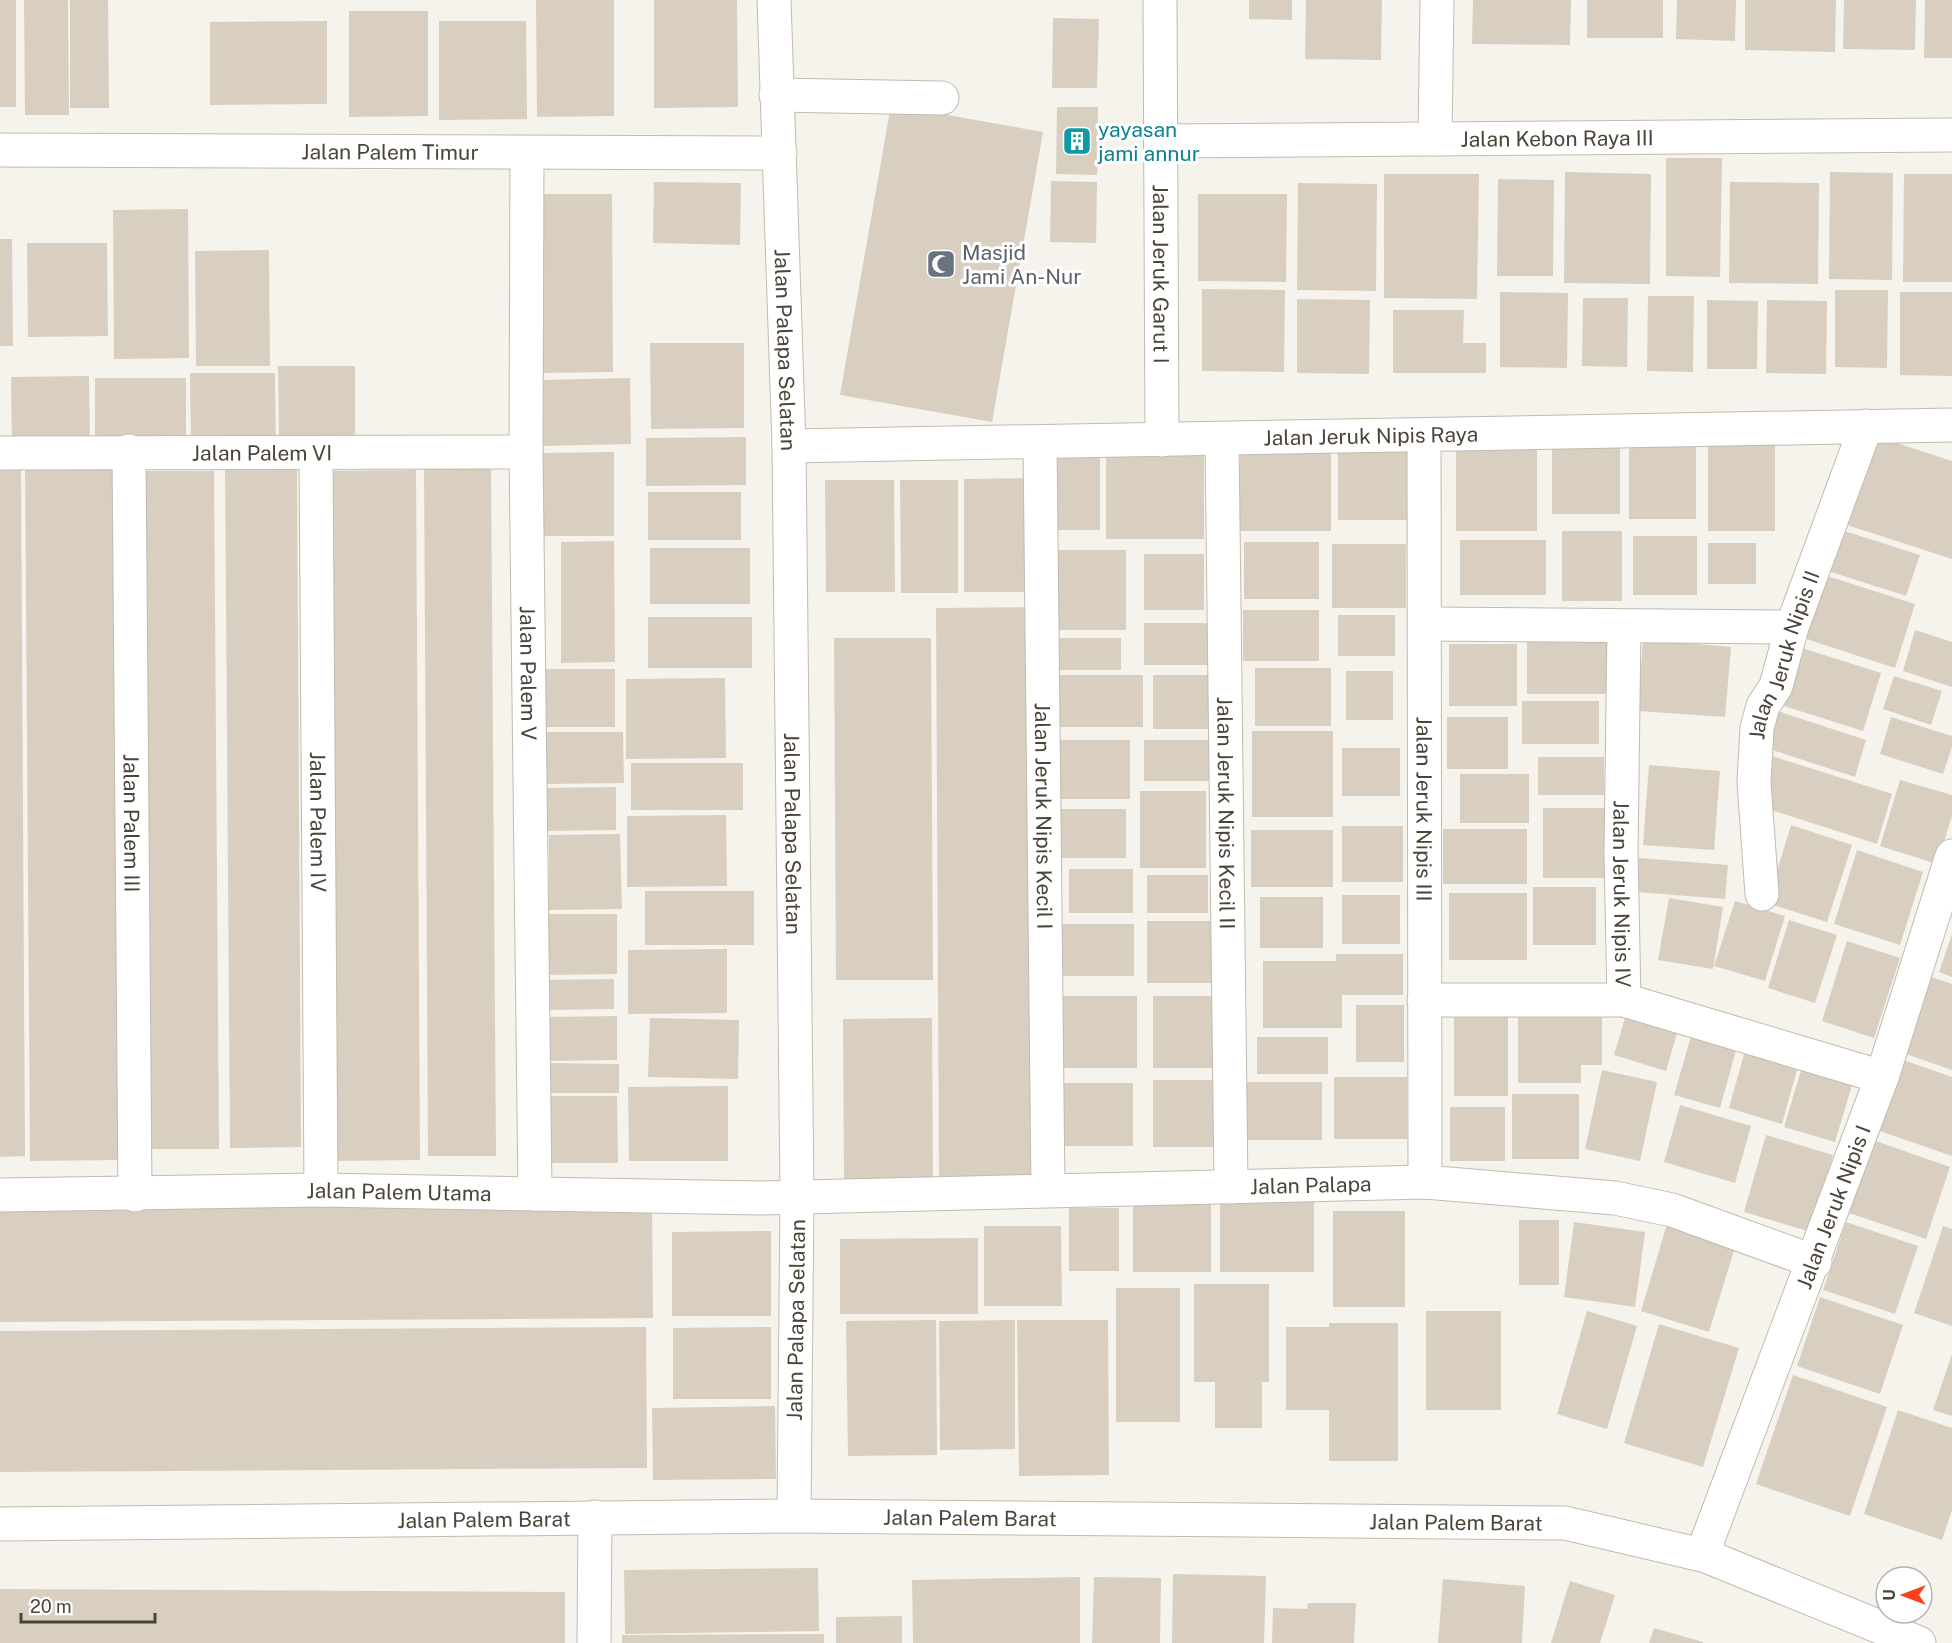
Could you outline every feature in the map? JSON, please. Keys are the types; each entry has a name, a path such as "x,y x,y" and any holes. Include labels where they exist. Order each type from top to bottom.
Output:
{"street":[{"name":"Jalan Palapa Selatan","path":"774,0 789,446 797,1196 794,1516"},
{"name":"Jalan Jeruk Garut I","path":"1160,0 1162,440"},
{"path":"1435,139 1437,0"},
{"path":"776,95 942,98"},
{"name":"Jalan Kebon Raya III","path":"1161,141 1952,135"},
{"name":"Jalan Palem Timur","path":"0,150 780,153"},
{"name":"Jalan Palem V","path":"526,153 526,452 535,1194"},
{"name":"Jalan Jeruk Nipis Raya","path":"789,446 1952,425"},
{"name":"Jalan Jeruk Nipis II","path":"1762,894 1754,782 1757,728 1763,706 1776,686 1792,627 1866,426"},
{"name":"Jalan Jeruk Nipis III","path":"1424,435 1425,1182"},
{"name":"Jalan Jeruk Nipis Kecil II","path":"1222,439 1231,1187"},
{"name":"Jalan Jeruk Nipis Kecil I","path":"1040,442 1048,1190"},
{"name":"Jalan Palem III","path":"129,452 135,1195"},
{"name":"Jalan Palem VI","path":"0,453 526,452"},
{"name":"Jalan Palem IV","path":"316,453 321,1190"},
{"path":"1426,624 1792,627"},
{"name":"Jalan Jeruk Nipis IV","path":"1624,627 1621,853 1624,1000 1882,1077"},
{"name":"Jalan Jeruk Nipis I","path":"1706,1556 1708,1539 1815,1262 1882,1077 1952,856"},
{"path":"1424,1000 1624,1000"},
{"name":"Jalan Palapa","path":"797,1196 1425,1182 1615,1198 1672,1210 1815,1262"},
{"name":"Jalan Palem Utama","path":"0,1195 135,1195 321,1190 761,1198 797,1196"},
{"name":"Jalan Palem Barat","path":"0,1524 794,1516 1564,1523 1706,1556 1919,1643"},
{"path":"594,1643 595,1517"}],"building":[{"path":"0,0 16,0 16,107 0,107"},
{"path":"24,0 68,0 69,115 25,115"},
{"path":"70,0 108,0 109,108 70,108"},
{"path":"536,0 614,0 614,116 537,117"},
{"path":"654,0 737,0 738,107 654,108"},
{"path":"1249,0 1292,0 1292,20 1249,19"},
{"path":"1306,0 1382,0 1381,60 1305,59"},
{"path":"1473,0 1571,0 1570,45 1472,44"},
{"path":"1587,0 1663,0 1663,38 1587,38"},
{"path":"1677,0 1736,0 1735,41 1676,39"},
{"path":"1745,0 1836,0 1835,52 1745,50"},
{"path":"1844,0 1916,0 1915,50 1843,49"},
{"path":"1925,0 1952,0 1952,58 1924,58"},
{"path":"349,11 428,11 428,116 349,117"},
{"path":"1053,18 1099,19 1097,88 1052,88"},
{"path":"327,21 327,104 210,105 210,22"},
{"path":"439,21 526,21 527,119 439,120"},
{"name":"Masjid Jami An-Nur","path":"891,105 1043,132 992,422 840,395"},
{"name":"yayasan jami annur","path":"1057,107 1098,107 1097,175 1056,174"},
{"path":"1666,158 1722,158 1720,277 1666,276"},
{"path":"1565,172 1651,174 1650,284 1564,283"},
{"path":"1830,172 1893,173 1892,280 1829,279"},
{"path":"1384,174 1479,174 1477,299 1384,298"},
{"path":"1904,174 1952,174 1952,282 1903,282"},
{"path":"1498,179 1554,180 1553,276 1497,276"},
{"path":"1051,181 1097,182 1096,243 1050,242"},
{"path":"654,182 741,183 740,245 653,243"},
{"path":"1730,182 1819,183 1818,284 1729,283"},
{"path":"1298,183 1377,184 1376,291 1297,290"},
{"path":"539,194 612,194 613,372 540,373"},
{"path":"1198,194 1287,194 1286,282 1198,281"},
{"path":"188,209 189,358 114,359 113,210"},
{"path":"0,239 12,239 13,346 0,346"},
{"path":"27,243 107,243 108,336 28,337"},
{"path":"269,250 270,366 196,366 195,251"},
{"path":"1202,289 1285,290 1284,372 1202,371"},
{"path":"1835,290 1888,290 1887,368 1835,367"},
{"path":"1500,292 1568,293 1567,368 1500,367"},
{"path":"1900,292 1952,292 1952,376 1900,375"},
{"path":"1648,296 1694,296 1693,372 1647,371"},
{"path":"1583,298 1628,298 1627,367 1582,366"},
{"path":"1297,299 1370,300 1369,374 1297,373"},
{"path":"1707,300 1758,301 1757,369 1707,369"},
{"path":"1767,300 1827,301 1826,374 1766,373"},
{"path":"1393,310 1464,310 1463,343 1486,343 1486,373 1393,373"},
{"path":"650,343 744,343 744,428 651,429"},
{"path":"278,366 355,366 355,446 279,446"},
{"path":"190,373 275,373 276,447 191,448"},
{"path":"89,376 90,447 12,447 11,377"},
{"path":"95,378 186,378 186,446 95,446"},
{"path":"630,378 631,444 541,446 541,380"},
{"path":"1872,435 1952,461 1952,559 1844,524"},
{"path":"746,437 746,485 646,486 646,438"},
{"path":"1708,437 1775,437 1775,531 1708,531"},
{"path":"1552,441 1620,441 1620,514 1552,514"},
{"path":"1456,443 1537,443 1537,531 1456,531"},
{"path":"1629,443 1696,443 1696,519 1629,519"},
{"path":"1240,446 1331,446 1331,531 1240,531"},
{"path":"1338,449 1407,449 1407,520 1338,520"},
{"path":"1106,450 1204,450 1204,539 1106,539"},
{"path":"614,452 614,536 541,536 541,453"},
{"path":"1050,454 1100,454 1100,530 1050,530"},
{"path":"0,463 21,463 25,1156 0,1157"},
{"path":"25,463 115,463 119,1160 30,1161"},
{"path":"297,465 301,1147 230,1148 225,466"},
{"path":"424,465 491,465 496,1156 428,1156"},
{"path":"416,470 420,1160 332,1161 327,471"},
{"path":"142,471 214,471 219,1149 146,1149"},
{"path":"1034,478 1034,592 964,592 964,479"},
{"path":"825,480 894,480 895,592 826,592"},
{"path":"900,480 958,480 958,593 901,593"},
{"path":"648,492 741,492 741,540 648,540"},
{"path":"1838,529 1920,555 1906,596 1825,570"},
{"path":"1562,531 1622,531 1622,601 1562,601"},
{"path":"1633,536 1697,536 1697,595 1633,595"},
{"path":"1460,540 1546,540 1546,595 1460,595"},
{"path":"614,541 615,662 561,663 561,542"},
{"path":"1244,542 1319,542 1319,599 1244,599"},
{"path":"1708,543 1756,543 1756,584 1708,584"},
{"path":"1332,544 1406,544 1406,608 1332,608"},
{"path":"650,548 750,548 750,604 650,604"},
{"path":"1050,550 1126,550 1126,630 1050,630"},
{"path":"1144,554 1204,554 1204,610 1144,610"},
{"path":"1818,573 1915,604 1895,668 1797,636"},
{"path":"1038,607 1042,1182 939,1183 936,608"},
{"path":"1243,610 1319,610 1319,661 1243,661"},
{"path":"1338,615 1395,615 1395,656 1338,656"},
{"path":"648,617 752,617 752,668 648,668"},
{"path":"1144,623 1213,623 1213,665 1144,665"},
{"path":"1915,630 1952,642 1952,687 1903,671"},
{"path":"834,638 931,638 933,980 836,980"},
{"path":"1051,638 1121,638 1121,670 1051,670"},
{"path":"1527,639 1614,639 1614,694 1527,694"},
{"path":"1643,639 1731,647 1725,717 1638,711"},
{"path":"1449,644 1517,644 1517,706 1449,706"},
{"path":"1802,648 1881,673 1863,731 1784,706"},
{"path":"1255,668 1331,668 1331,726 1255,726"},
{"path":"542,669 615,669 615,727 542,727"},
{"path":"1346,671 1393,671 1393,720 1346,720"},
{"path":"1059,675 1143,675 1143,727 1059,727"},
{"path":"1153,675 1213,675 1213,729 1153,729"},
{"path":"1894,676 1942,691 1931,725 1883,709"},
{"path":"725,678 726,758 626,759 626,679"},
{"path":"1522,701 1599,701 1599,744 1522,744"},
{"path":"1771,709 1866,740 1855,777 1760,746"},
{"path":"1447,717 1508,717 1508,769 1447,769"},
{"path":"1891,717 1952,736 1952,747 1943,774 1880,754"},
{"path":"1252,731 1333,731 1333,817 1252,817"},
{"path":"546,732 623,732 624,783 546,784"},
{"path":"1057,740 1130,740 1130,799 1057,799"},
{"path":"1144,740 1214,740 1214,781 1144,781"},
{"path":"1342,748 1400,748 1400,796 1342,796"},
{"path":"1772,756 1892,794 1877,844 1756,805"},
{"path":"1538,757 1604,757 1604,795 1538,795"},
{"path":"631,763 743,763 743,810 631,810"},
{"path":"1649,765 1720,771 1714,850 1643,845"},
{"path":"1460,774 1529,774 1529,823 1460,823"},
{"path":"1900,780 1952,795 1952,816 1937,864 1880,846"},
{"path":"616,787 616,830 543,831 542,788"},
{"path":"1140,791 1206,791 1206,868 1140,868"},
{"path":"1543,808 1607,808 1607,878 1543,878"},
{"path":"1051,809 1126,809 1126,858 1051,858"},
{"path":"726,815 727,886 627,887 627,816"},
{"path":"1791,825 1852,845 1827,922 1767,903"},
{"path":"1342,826 1403,826 1403,882 1342,882"},
{"path":"1443,829 1527,829 1527,884 1443,884"},
{"path":"1251,830 1333,830 1333,887 1251,887"},
{"path":"620,834 622,909 549,910 549,835"},
{"path":"1857,850 1923,872 1900,945 1834,924"},
{"path":"1639,858 1728,865 1725,899 1637,892"},
{"path":"1069,869 1133,869 1133,913 1069,913"},
{"path":"1147,875 1208,875 1208,913 1147,913"},
{"path":"1533,887 1596,887 1596,945 1533,945"},
{"path":"645,891 754,891 754,945 645,945"},
{"path":"1449,893 1527,893 1527,960 1449,960"},
{"path":"1342,895 1400,895 1400,944 1342,944"},
{"path":"1260,897 1323,897 1323,948 1260,948"},
{"path":"1669,898 1723,907 1713,969 1658,960"},
{"path":"1735,901 1785,916 1765,981 1714,966"},
{"path":"544,914 617,914 617,974 544,975"},
{"path":"1789,920 1837,935 1815,1003 1768,988"},
{"path":"1147,921 1211,921 1211,983 1147,983"},
{"path":"1051,924 1134,924 1134,976 1051,976"},
{"path":"1952,934 1952,977 1939,972"},
{"path":"1847,941 1900,958 1874,1038 1822,1021"},
{"path":"727,949 727,1013 628,1014 628,950"},
{"path":"1336,954 1403,954 1403,995 1342,995 1342,1028 1263,1028 1263,961 1336,961"},
{"path":"1928,976 1952,984 1952,1070 1903,1053"},
{"path":"614,979 614,1009 545,1010 544,980"},
{"path":"1051,996 1137,996 1137,1068 1051,1068"},
{"path":"1153,996 1217,996 1217,1068 1153,1068"},
{"path":"1356,1005 1404,1005 1404,1062 1356,1062"},
{"path":"1454,1008 1508,1008 1508,1096 1454,1096"},
{"path":"1628,1008 1680,1023 1666,1071 1614,1055"},
{"path":"1518,1011 1581,1011 1581,1017 1602,1017 1602,1065 1581,1065 1581,1083 1518,1083"},
{"path":"617,1016 617,1060 544,1061 544,1017"},
{"path":"650,1018 739,1020 738,1079 648,1077"},
{"path":"932,1018 933,1179 844,1180 843,1019"},
{"path":"1694,1026 1739,1040 1720,1108 1674,1095"},
{"path":"1257,1037 1328,1037 1328,1074 1257,1074"},
{"path":"1748,1040 1801,1056 1782,1124 1729,1108"},
{"path":"1895,1057 1952,1077 1952,1156 1871,1128"},
{"path":"1804,1060 1855,1075 1835,1142 1784,1127"},
{"path":"550,1063 619,1064 619,1093 549,1093"},
{"path":"1602,1070 1657,1082 1640,1161 1585,1149"},
{"path":"1334,1077 1407,1077 1407,1139 1334,1139"},
{"path":"1153,1080 1218,1080 1218,1147 1153,1147"},
{"path":"1246,1082 1322,1082 1322,1140 1246,1140"},
{"path":"1051,1083 1133,1083 1133,1146 1051,1146"},
{"path":"728,1086 728,1161 629,1161 628,1087"},
{"path":"1512,1094 1579,1094 1579,1159 1512,1159"},
{"path":"544,1096 617,1096 618,1163 545,1163"},
{"path":"1680,1105 1751,1126 1735,1183 1664,1162"},
{"path":"1450,1107 1505,1107 1505,1161 1450,1161"},
{"path":"1766,1135 1833,1155 1811,1232 1744,1212"},
{"path":"1870,1139 1950,1167 1926,1239 1846,1212"},
{"path":"1220,1201 1314,1201 1314,1272 1220,1272"},
{"path":"652,1203 653,1318 0,1322 0,1207"},
{"path":"1133,1203 1211,1203 1211,1272 1133,1272"},
{"path":"1069,1208 1119,1208 1119,1271 1069,1271"},
{"path":"1333,1211 1405,1211 1405,1307 1333,1307"},
{"path":"1519,1220 1559,1220 1559,1285 1519,1285"},
{"path":"1574,1222 1645,1232 1635,1307 1564,1297"},
{"path":"1846,1222 1918,1246 1895,1314 1823,1290"},
{"path":"1667,1224 1736,1244 1709,1332 1641,1311"},
{"path":"984,1226 1061,1226 1062,1306 984,1306"},
{"path":"1943,1226 1952,1229 1952,1326 1914,1313"},
{"path":"771,1231 771,1316 672,1316 672,1232"},
{"path":"978,1238 978,1314 840,1314 840,1239"},
{"path":"1194,1284 1269,1284 1269,1382 1262,1382 1262,1428 1215,1428 1215,1382 1194,1382"},
{"path":"1116,1288 1180,1288 1180,1422 1116,1422"},
{"path":"1820,1297 1903,1325 1880,1394 1797,1366"},
{"path":"1426,1311 1501,1311 1501,1410 1426,1410"},
{"path":"1587,1311 1637,1326 1607,1429 1557,1414"},
{"path":"936,1320 937,1455 848,1456 846,1321"},
{"path":"1015,1320 1015,1449 940,1450 939,1321"},
{"path":"1017,1320 1108,1320 1109,1475 1019,1476"},
{"path":"1329,1323 1398,1323 1398,1461 1329,1461 1329,1410 1286,1410 1286,1327 1329,1327"},
{"path":"1659,1324 1739,1348 1703,1467 1624,1443"},
{"path":"646,1327 647,1468 0,1472 0,1331"},
{"path":"771,1327 771,1399 673,1399 673,1328"},
{"path":"1952,1354 1952,1416 1933,1410"},
{"path":"1793,1375 1887,1407 1850,1516 1756,1484"},
{"path":"775,1406 776,1479 653,1480 652,1408"},
{"path":"1898,1410 1952,1428 1952,1510 1942,1540 1864,1514"},
{"path":"818,1568 819,1631 625,1634 624,1570"},
{"path":"1173,1574 1266,1576 1264,1643 1172,1643"},
{"path":"1080,1577 1080,1643 913,1643 912,1580"},
{"path":"1094,1577 1161,1578 1160,1643 1092,1643"},
{"path":"1443,1579 1525,1586 1522,1643 1438,1643"},
{"path":"1570,1581 1615,1595 1600,1643 1551,1643"},
{"path":"0,1589 565,1592 565,1643 0,1643"},
{"path":"1308,1603 1356,1603 1354,1643 1272,1643 1273,1608 1307,1609"},
{"path":"902,1616 902,1643 836,1643 836,1617"},
{"path":"1654,1628 1703,1642 1703,1643 1649,1643"},
{"path":"824,1634 824,1643 622,1643 622,1635"}],"place":[{"name":"yayasan jami annur","path":"1077,141"},
{"name":"Masjid Jami An-Nur","path":"941,264"}]}
